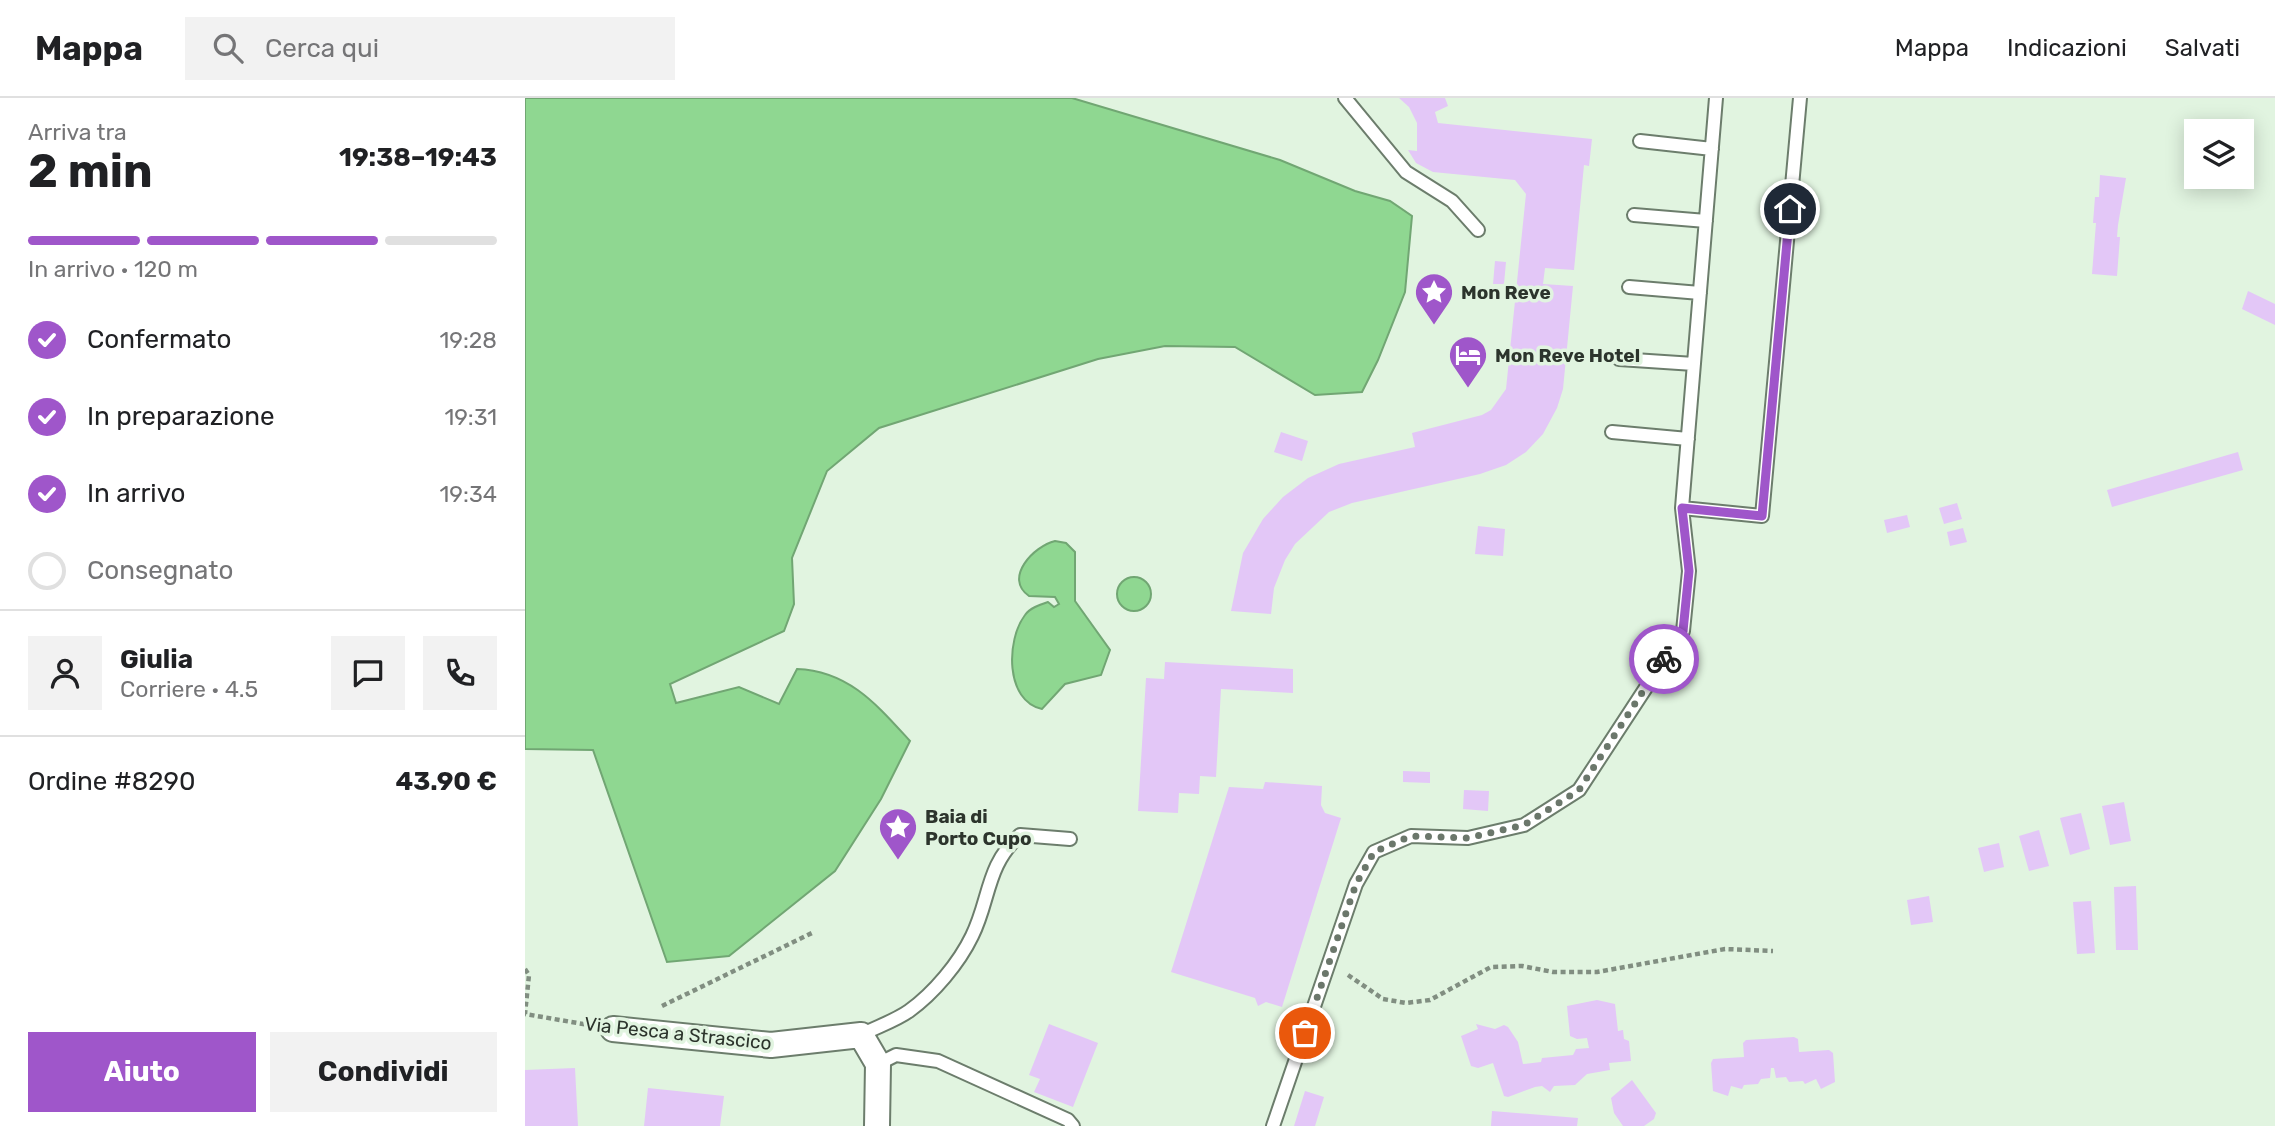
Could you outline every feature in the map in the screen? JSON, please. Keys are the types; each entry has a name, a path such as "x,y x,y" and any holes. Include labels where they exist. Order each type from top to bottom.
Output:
{"street":[{"name":"Via Pesca a Strascico","path":"613,1029 771,1045 861,1035"},
{"path":"861,1035 878,1065 877,1126"}],"lane":[{"path":"1345,98 1406,172 1452,201 1478,230"},
{"path":"1273,1126 1356,884 1374,852 1411,836 1468,838 1524,825 1579,790 1683,631 1689,571 1682,508 1716,98"},
{"path":"1682,508 1762,516 1800,98"},
{"path":"1640,141 1711,149"},
{"path":"1634,215 1706,221"},
{"path":"1629,287 1700,293"},
{"path":"1619,359 1694,365"},
{"path":"1612,432 1688,439"},
{"path":"861,1035 909,1011 950,971 973,935 1004,850 1020,835 1070,839"},
{"path":"878,1065 896,1055 937,1061 1069,1120 1073,1126"}],"path":[{"path":"613,1029 814,932"},
{"path":"1329,963 1383,999 1406,1003 1430,1000 1491,967 1522,966 1553,972 1597,972 1725,949 1773,951"},
{"path":"525,969 529,975 525,1014"},
{"name":"Via Pesca a Strascico","path":"525,1014 613,1029"}],"shaded area":[{"path":"525,98 1072,98 1280,160 1355,191 1390,201 1412,216 1405,292 1362,392 1315,395 1235,347 1165,346 1098,359 879,428 827,471 792,558 794,604 784,631 670,684 676,703 739,687 779,704 797,669 815,671 832,676 861,692 910,741 881,799 835,871 729,956 667,962 593,750 525,749"},
{"path":"1055,541 1066,543 1075,552 1075,601 1110,650 1101,675 1065,684 1042,709 1030,704 1021,694 1015,682 1012,654 1014,639 1027,613 1048,602 1054,607 1059,604 1055,597 1029,596 1019,581 1020,572 1031,556 1038,549"},
{"path":"1134,577 1146,582 1151,594 1146,606 1134,611 1122,606 1117,594 1122,582"}],"building":[{"path":"1399,98 1445,98 1448,106 1435,112 1438,123 1592,139 1589,166 1584,165 1574,270 1545,268 1543,284 1573,286 1563,389 1557,408 1543,434 1526,452 1506,465 1480,474 1352,503 1329,512 1295,544 1285,560 1274,588 1271,614 1231,611 1243,553 1263,519 1283,497 1308,478 1339,464 1415,447 1412,433 1482,415 1491,410 1506,389 1526,194 1515,180 1433,172 1416,163 1408,150 1417,151 1417,123 1409,107"},
{"path":"2100,175 2126,178 2118,225 2117,237 2120,237 2117,276 2092,274 2095,197 2099,197"},
{"path":"1495,261 1506,262 1504,284 1493,284"},
{"path":"2248,291 2275,304 2275,325 2242,309"},
{"path":"1281,432 1308,441 1302,461 1274,452"},
{"path":"2238,452 2243,470 2112,507 2107,490"},
{"path":"1957,503 1962,519 1944,524 1939,508"},
{"path":"1907,515 1910,527 1887,533 1884,520"},
{"path":"1478,526 1505,529 1503,556 1475,554"},
{"path":"1963,528 1967,542 1950,546 1947,532"},
{"path":"1165,662 1293,669 1293,693 1221,689 1216,777 1200,776 1199,794 1179,793 1178,813 1138,811 1146,678 1164,679"},
{"path":"1403,771 1430,772 1430,783 1403,782"},
{"path":"1265,782 1322,786 1321,805 1325,813 1341,818 1282,1007 1266,1002 1258,1006 1255,998 1171,972 1229,787 1263,789"},
{"path":"1464,790 1489,791 1488,811 1463,809"},
{"path":"2124,802 2131,841 2110,845 2102,806"},
{"path":"2081,813 2090,849 2070,855 2060,818"},
{"path":"2039,830 2049,866 2029,871 2019,836"},
{"path":"1999,843 2004,867 1984,872 1978,848"},
{"path":"2136,886 2138,950 2116,950 2114,887"},
{"path":"1929,896 1933,922 1911,925 1907,900"},
{"path":"2091,901 2095,953 2077,954 2073,902"},
{"path":"1597,1000 1615,1004 1618,1031 1623,1030 1624,1039 1629,1041 1631,1061 1609,1063 1610,1070 1587,1074 1575,1085 1554,1086 1550,1092 1542,1086 1535,1087 1508,1097 1504,1096 1493,1063 1478,1068 1471,1066 1461,1036 1478,1029 1476,1024 1495,1029 1504,1025 1508,1027 1518,1042 1523,1064 1541,1062 1542,1058 1573,1055 1576,1049 1589,1048 1587,1038 1577,1039 1570,1036 1567,1006"},
{"path":"1049,1024 1098,1043 1073,1107 1034,1092 1040,1079 1029,1075"},
{"path":"1798,1039 1799,1052 1829,1050 1833,1053 1835,1082 1821,1089 1816,1079 1805,1084 1803,1081 1789,1082 1786,1077 1776,1078 1774,1068 1771,1068 1770,1078 1761,1079 1758,1084 1744,1085 1742,1089 1731,1086 1728,1096 1713,1091 1713,1059 1744,1057 1743,1043 1746,1040"},
{"path":"575,1068 578,1126 525,1126 525,1070"},
{"path":"1632,1080 1656,1113 1654,1119 1644,1126 1623,1126 1614,1113 1611,1098"},
{"path":"648,1088 724,1096 720,1126 644,1126"},
{"path":"1305,1091 1324,1097 1315,1126 1294,1126"},
{"path":"1492,1111 1578,1118 1577,1126 1491,1126"}],"way so far":[{"path":"1305,1033 1356,884 1374,852 1411,836 1468,838 1524,825 1579,790 1664,659"}],"place":[{"name":"Mon Reve","path":"1434,326"},
{"name":"Mon Reve Hotel","path":"1468,389"},
{"name":"Baia di Porto Cupo","path":"898,861"}],"route":[{"path":"1664,659 1683,631 1689,571 1682,508 1762,516 1790,209"}]}
